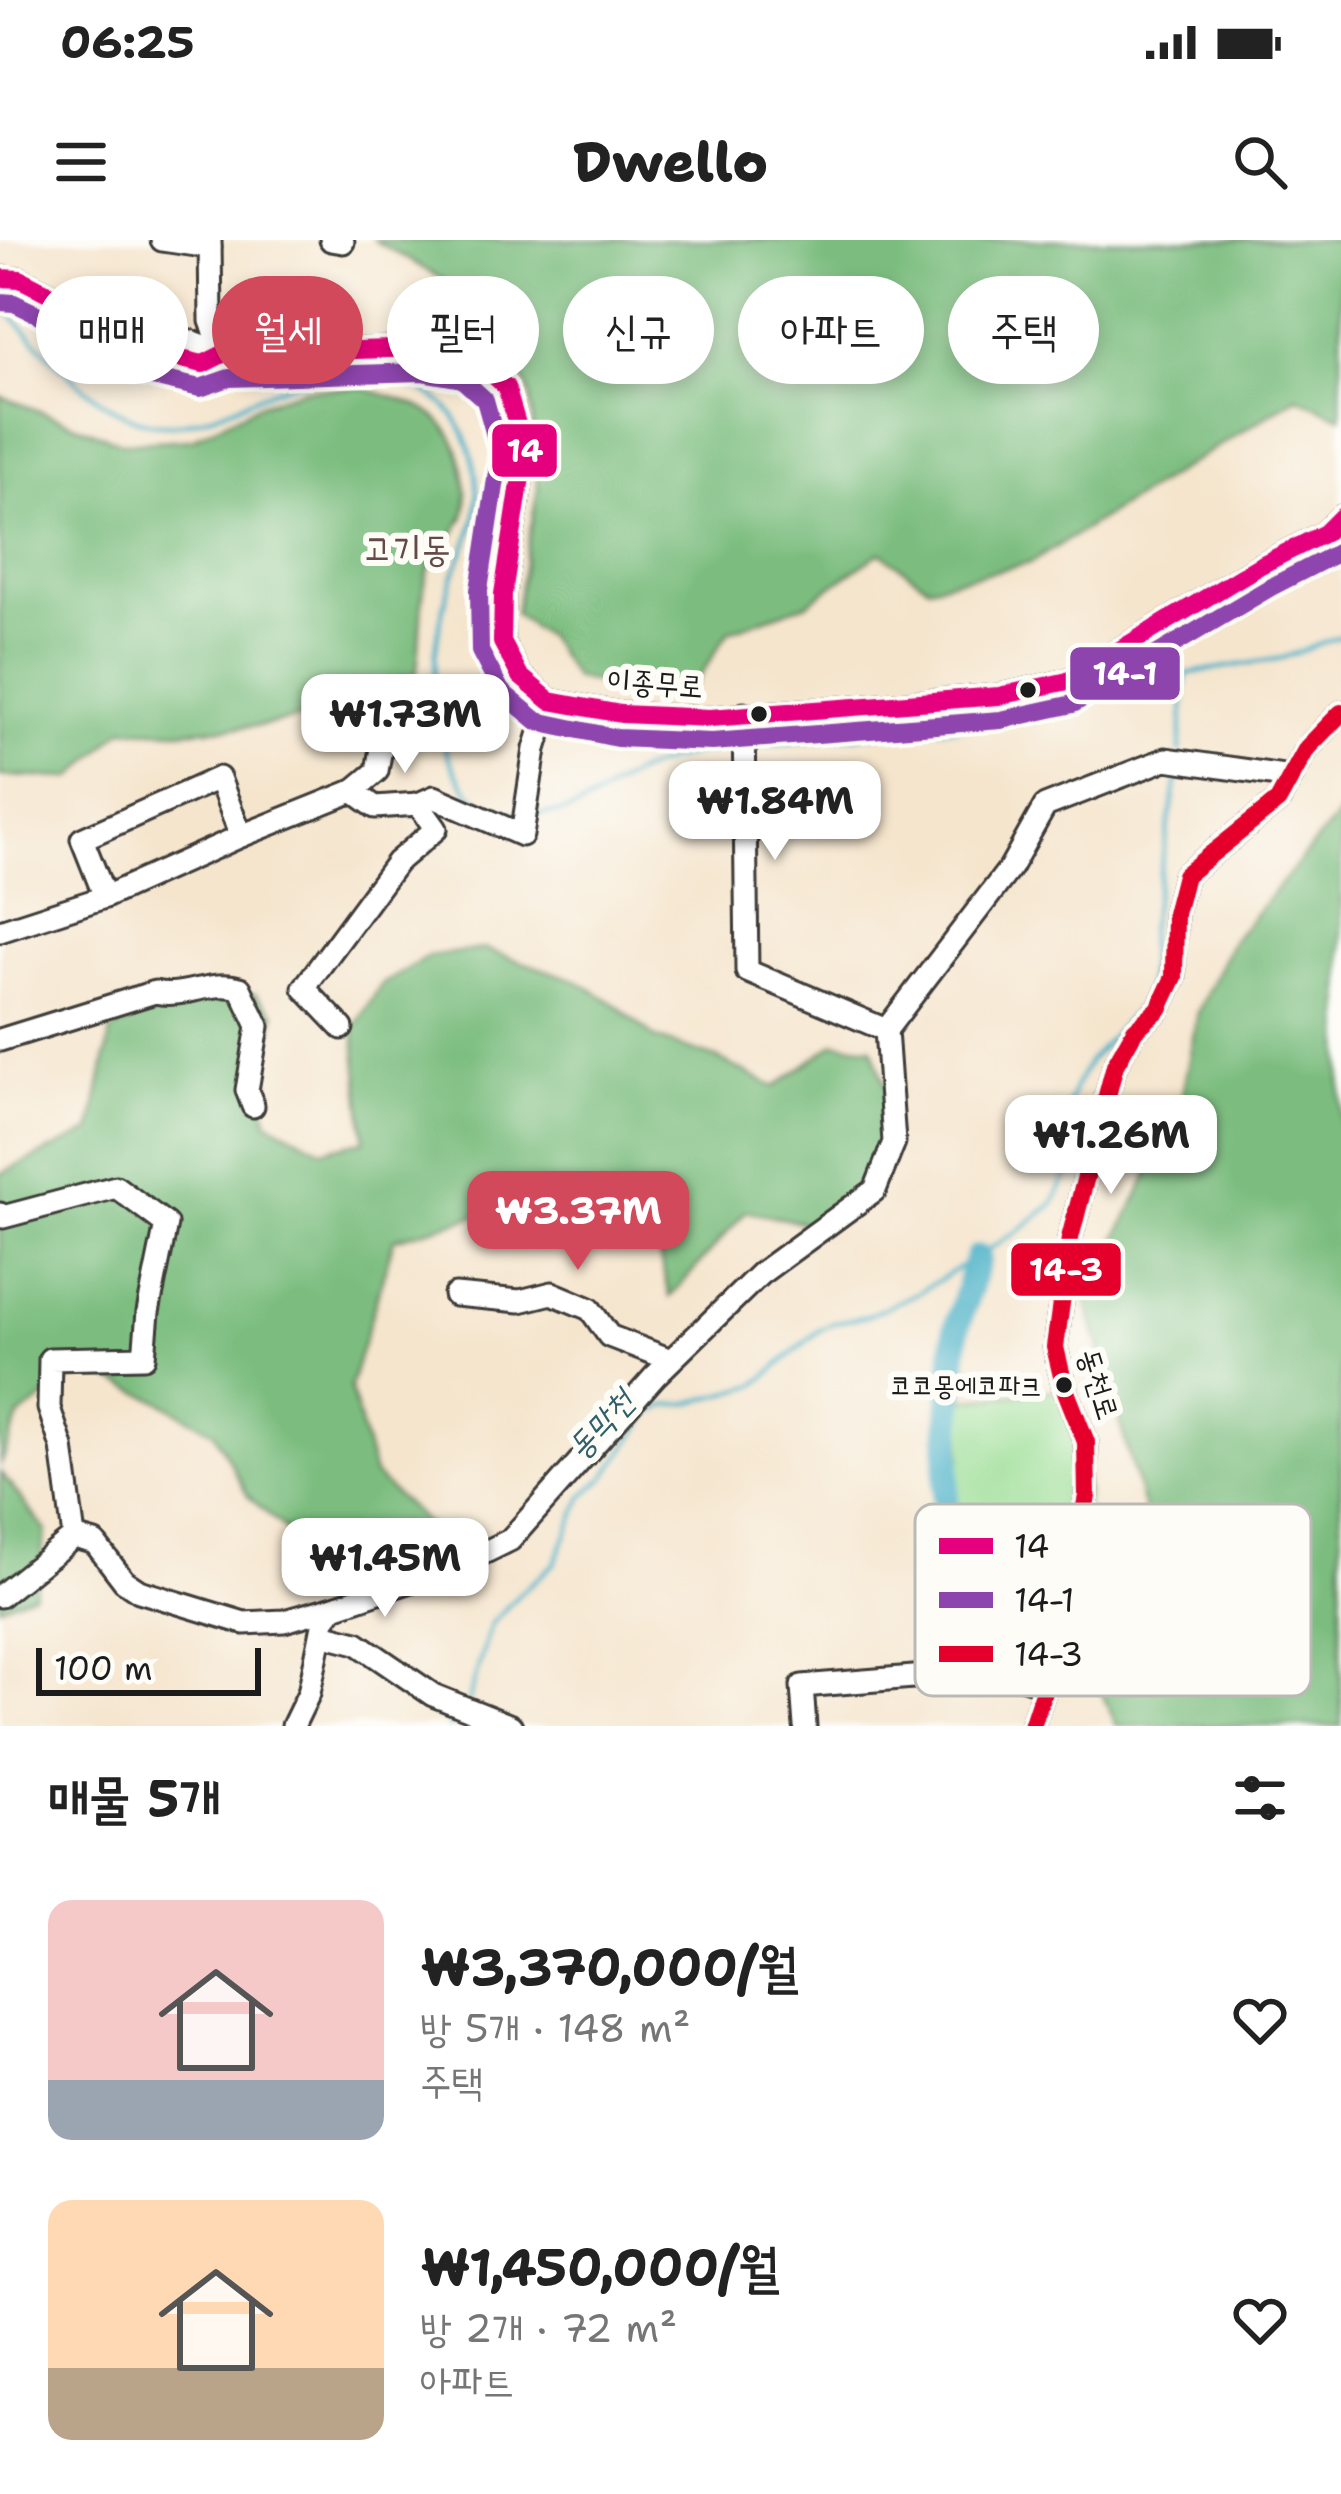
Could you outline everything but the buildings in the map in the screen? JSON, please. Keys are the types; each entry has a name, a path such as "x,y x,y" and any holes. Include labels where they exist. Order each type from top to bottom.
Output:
{"street":[{"path":"162,240 210,244 212,324"},
{"path":"331,240 344,242"},
{"path":"2,278 20,279 54,296 112,343 202,364 212,359"},
{"path":"353,791 375,807 418,804 434,797 522,835 535,749 550,701 520,676 502,642 503,594 525,451 506,387 473,356 423,347 363,349"},
{"name":"이종무로","path":"550,701 621,714 710,718 745,735 1068,681 1259,566 1324,533 1341,517"},
{"name":"동천로","path":"1085,1504 1086,1442 1055,1348 1070,1238 1114,1065 1135,1030 1159,1009 1174,977 1175,914 1185,875 1278,801 1306,748 1341,713"},
{"path":"0,931 105,897 353,791 377,771 386,720"},
{"path":"745,735 747,971 886,1030"},
{"path":"74,1537 95,1543 124,1581 139,1591 244,1623 284,1621 334,1607 459,1565 510,1540 671,1360 760,1274 875,1190 894,1142 886,1030 1010,868 1045,806 1179,761 1291,777"},
{"path":"105,897 82,838 219,778 241,836"},
{"path":"342,1028 304,988 397,862 436,829 418,804"},
{"path":"0,1040 155,992 171,996 230,985 239,988 258,1026 247,1090 253,1106"},
{"path":"0,1214 4,1217 116,1187 166,1224 144,1357 50,1359 49,1408 62,1447 74,1537"},
{"path":"455,1295 520,1300 552,1293 590,1309 609,1336 671,1360"},
{"path":"0,1596 74,1537"},
{"path":"292,1726 309,1693 324,1619 334,1607"},
{"path":"322,1634 357,1643 433,1695 511,1726"},
{"path":"806,1726 802,1686 915,1677"},
{"name":"동천로","path":"1031,1726 1042,1696"}],"green space":[{"path":"374,240 1341,240 1341,417 1297,397 1030,563 928,586 880,552 806,604 729,631 684,701 574,678 548,638 515,614 538,488 525,384 539,384 539,276 436,276"},
{"path":"361,388 415,405 442,423 452,436 464,475 464,515 432,563 425,583 416,675 334,696 306,717 258,726 123,729 72,778 0,776 0,396 123,443 192,439 260,404 303,389"},
{"path":"1341,812 1341,1726 1117,1726 1103,1696 1311,1696 1311,1504 1142,1504 1086,1299 1178,1116 1198,1012 1232,941"},
{"path":"484,949 576,980 615,1004 655,1038 716,1058 775,1087 835,1043 872,1047 886,1087 878,1168 829,1228 746,1211 670,1297 646,1204 517,1204 394,1239 350,1387 374,1475 450,1545 354,1608 332,1572 248,1496 214,1432 84,1368 19,1417 0,1466 0,1174 91,1131 111,1031 188,995 255,994 275,1014 262,1085 267,1121 323,1150 365,1140 354,1028 381,985 429,956"},
{"path":"1065,1389 1085,1504 954,1504 952,1486 961,1458 961,1400"},
{"path":"0,1472 46,1531 34,1593 0,1606"}],"waterway":[{"name":"동막천","path":"0,304 86,389 146,422 185,422 284,386 319,379 411,386 438,399 464,434 472,455 477,501 438,632 434,678 438,723 452,765 471,793 487,806 521,814"},
{"name":"동막천","path":"751,745 1003,723 1092,700 1117,685 1283,658 1341,636"},
{"name":"동막천","path":"1180,751 1186,674"},
{"name":"동막천","path":"532,814 566,811 649,768 740,746"},
{"name":"동막천","path":"468,1703 491,1624 555,1563 583,1496 605,1477 651,1412 756,1385 818,1331 867,1316 919,1292 1017,1232 1053,1204 1068,1173 1065,1113 1075,1087 1089,1061 1147,998 1149,931 1179,769"},
{"name":"동막천","path":"945,1499 956,1329 978,1258"},
{"name":"동막천","path":"449,1726 461,1712"}],"transit line":[{"name":"14","path":"0,278 20,279 54,296 112,343 203,364 223,354 423,348 473,356 506,387 525,451 503,594 502,642 520,676 550,701 621,714 710,718 999,696 1068,681 1259,566 1325,533 1341,517"},
{"name":"14-1","path":"0,302 41,316 105,366 200,388 229,378 421,372 462,379 485,400 500,453 479,590 480,651 501,691 537,721 617,738 712,742 1001,720 1073,704 1341,551"},
{"name":"14-3","path":"1085,1504 1086,1442 1055,1347 1070,1238 1115,1065 1135,1030 1159,1009 1174,977 1175,914 1185,875 1278,801 1307,748 1341,713"},
{"name":"14-3","path":"1032,1726 1042,1696"}],"place":[{"name":"코코몽에코파크","path":"1064,1385"}],"district":[{"name":"고기동","path":"407,548"}]}
